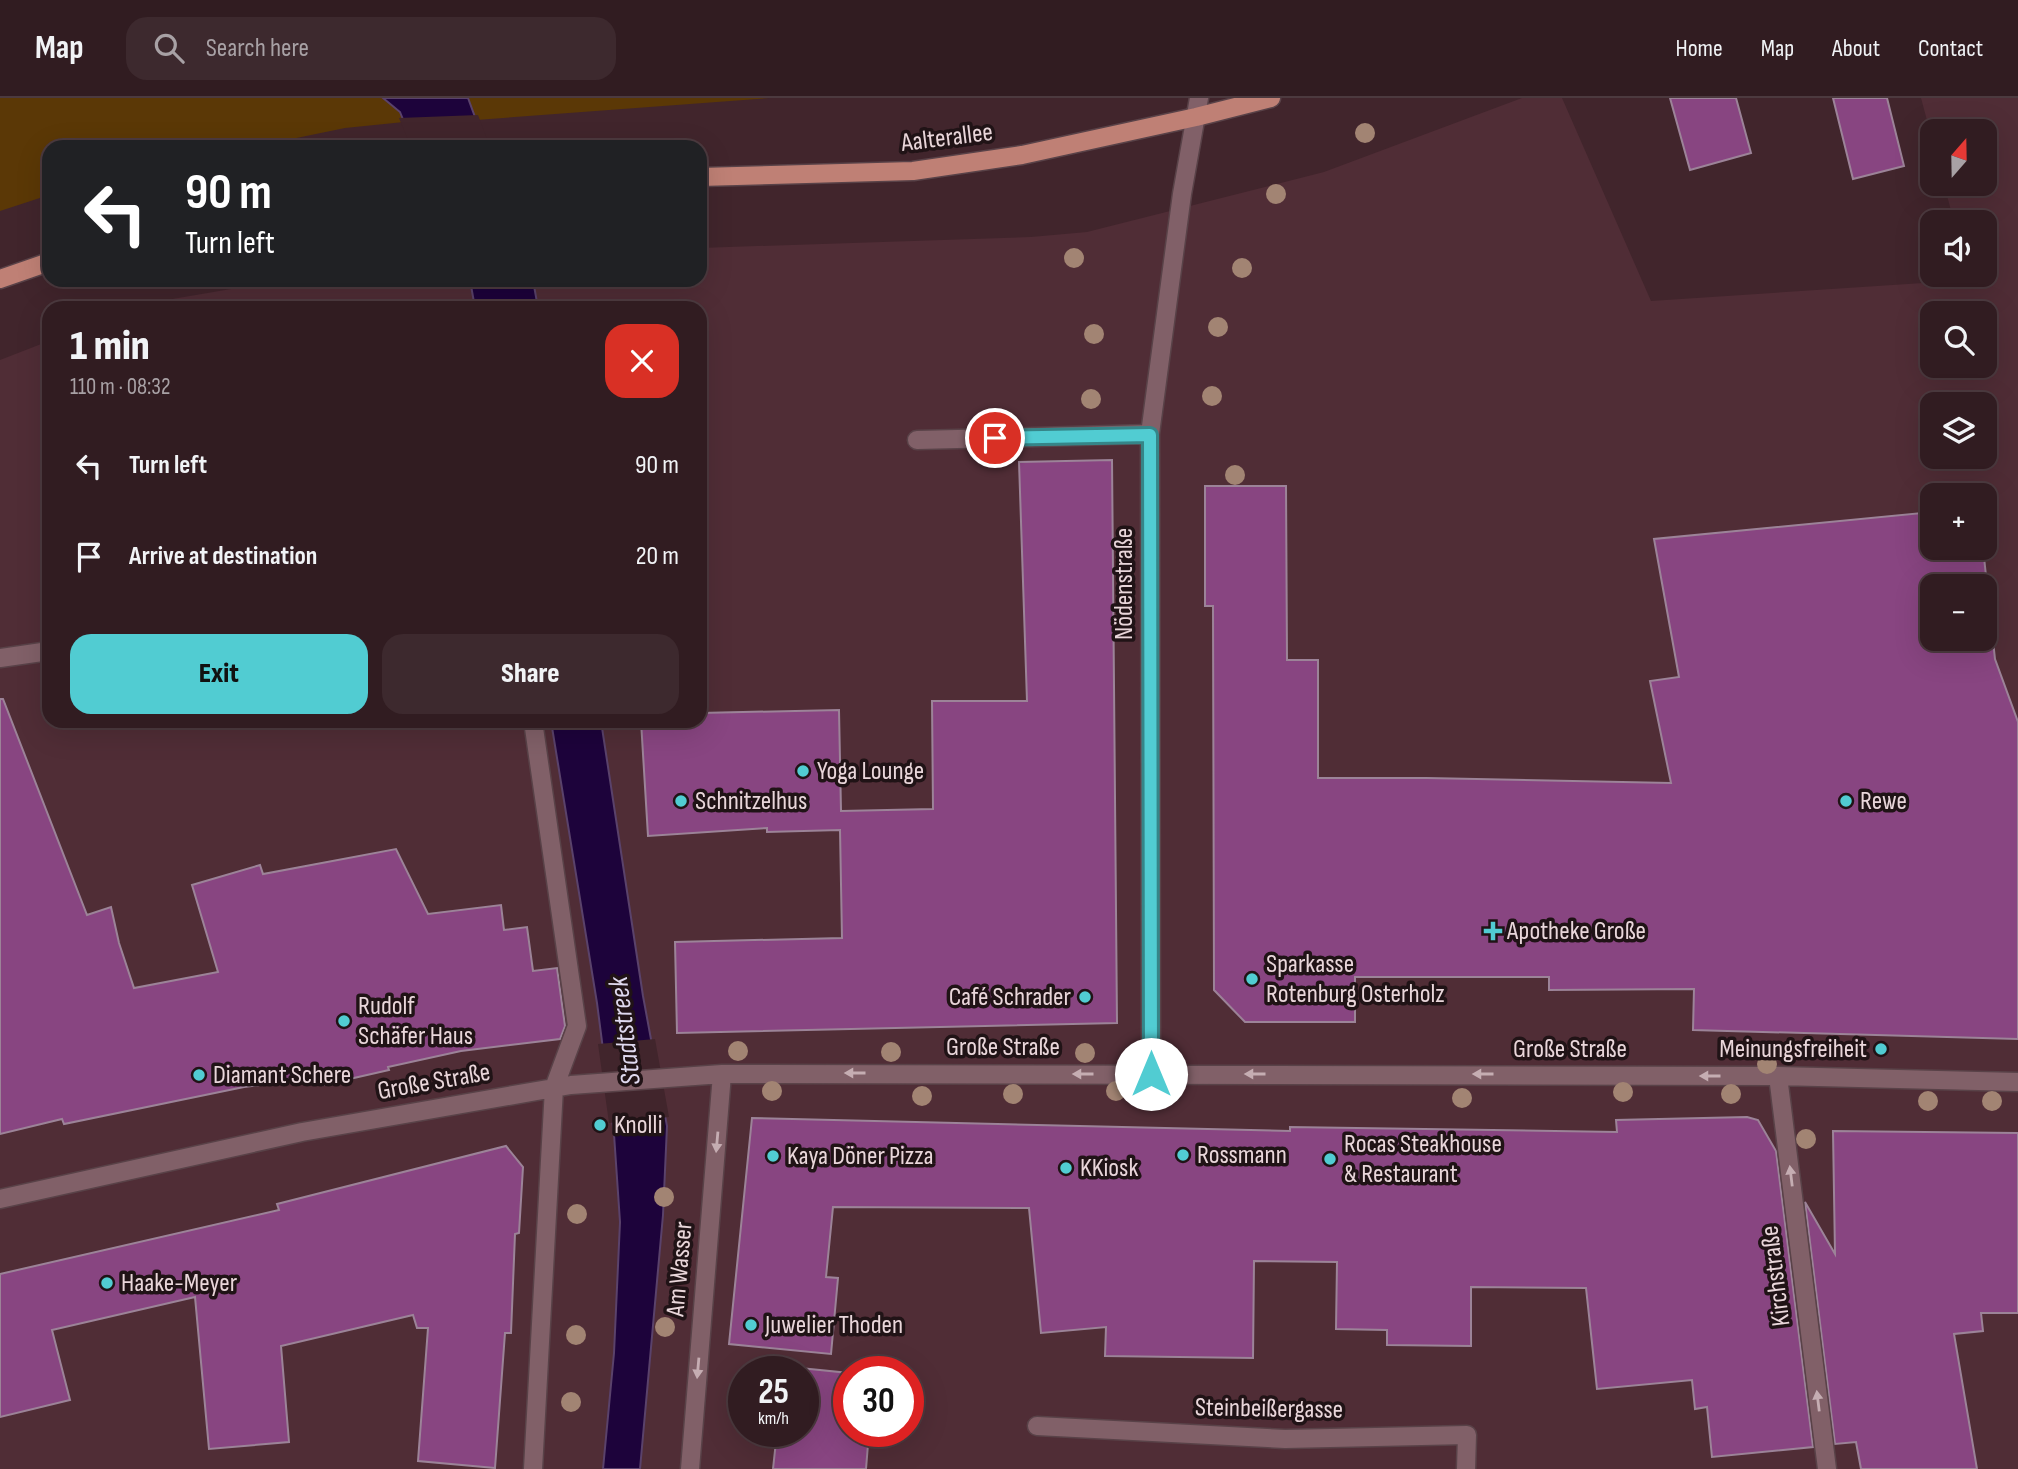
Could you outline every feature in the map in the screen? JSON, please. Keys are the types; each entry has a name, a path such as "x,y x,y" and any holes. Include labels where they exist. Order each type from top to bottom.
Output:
{"main road":[{"name":"Aalterallee","path":"707,177 913,171 1022,155 1271,98"},
{"path":"0,279 42,264"}],"street":[{"name":"Nödenstraße","path":"1151,1074 1150,435 1182,194 1199,98"},
{"path":"917,440 1150,435"},
{"path":"0,658 42,652"},
{"path":"533,1469 563,1087 577,1026 534,728"},
{"name":"Am Wasser","path":"690,1469 722,1074"},
{"name":"Große Straße","path":"0,1199 302,1132 563,1087 680,1076 1779,1076 2018,1082"},
{"name":"Kirchstraße","path":"1779,1076 1827,1469"},
{"name":"Steinbeißergasse","path":"1037,1426 1285,1439 1466,1435 1466,1469"}],"shaded area":[{"path":"0,98 769,98 476,120 404,122 345,128 287,140 42,140 42,197 0,211"},
{"path":"1522,98 1562,98 1651,301 1920,283 1920,287 1997,287 1997,210 1951,210 1947,196 1997,196 1997,119 1927,119 1921,98 2018,98 2018,1469 0,1469 0,360 42,344 42,728 707,728 707,301 161,301 243,287 707,287 707,248 1031,237 1087,232 1324,172"}],"water":[{"path":"383,98 468,98 483,140 411,140 400,112"},
{"path":"471,287 534,287 537,301 474,301"},
{"name":"Stadtstreek","path":"552,728 602,728 643,996 667,1126 663,1215 640,1469 603,1469 614,1353 620,1222 614,1134 597,1003"}],"pier":[{"path":"478,115 487,140 408,140 399,118"},
{"path":"655,1039 669,1117 609,1123 598,1044"}],"building":[{"path":"1670,98 1736,98 1751,153 1690,170"},
{"path":"1833,98 1887,98 1904,166 1853,179"},
{"path":"1112,460 1117,1023 677,1033 675,942 842,938 840,830 767,832 767,828 648,836 641,728 707,728 707,713 839,710 841,811 933,809 932,701 1027,701 1019,462"},
{"path":"1205,486 1286,486 1287,660 1318,660 1318,778 1671,783 1650,681 1679,677 1654,539 1920,513 1920,560 1984,560 1986,574 1920,574 1920,651 1994,651 2018,722 2018,1039 1693,1030 1694,989 1549,990 1549,977 1355,977 1355,1022 1245,1022 1214,990 1213,606 1205,606"},
{"path":"0,699 3,699 87,915 111,907 119,943 134,988 218,972 192,885 260,865 263,874 396,849 428,914 501,905 504,930 527,927 533,971 557,968 565,1026 560,1039 461,1051 323,1085 321,1077 244,1087 64,1124 62,1119 0,1134"},
{"path":"1747,1117 1758,1120 1776,1151 1813,1447 1712,1457 1707,1407 1695,1409 1692,1380 1597,1389 1586,1288 1471,1287 1471,1346 1387,1345 1387,1330 1336,1329 1337,1262 1254,1261 1253,1358 1105,1356 1106,1327 1041,1333 1029,1208 833,1207 826,1277 838,1278 831,1354 729,1344 752,1118 1290,1131 1290,1127 1617,1132 1616,1120"},
{"path":"1833,1131 2018,1133 2018,1313 1981,1313 1983,1331 1954,1334 1977,1469 1861,1469 1856,1442 1835,1444 1805,1202 1835,1254"},
{"path":"506,1146 523,1167 519,1233 515,1234 511,1333 505,1333 495,1468 418,1461 428,1328 417,1328 413,1315 281,1346 289,1442 209,1449 195,1297 52,1330 70,1400 0,1417 0,1274 279,1210 277,1204"},
{"path":"819,1370 833,1371 833,1447 868,1447 866,1469 773,1469 775,1447 819,1447"}],"place":[{"name":"Yoga Lounge","path":"803,771"},
{"name":"Schnitzelhus","path":"681,801"},
{"name":"Rewe","path":"1846,801"},
{"name":"Apotheke Große","path":"1493,931"},
{"name":"Sparkasse Rotenburg Osterholz","path":"1252,979"},
{"name":"Café Schrader","path":"1085,997"},
{"name":"Rudolf Schäfer Haus","path":"344,1021"},
{"name":"Meinungsfreiheit","path":"1881,1049"},
{"name":"Diamant Schere","path":"199,1075"},
{"name":"Knolli","path":"600,1125"},
{"name":"Rossmann","path":"1183,1155"},
{"name":"Kaya Döner Pizza","path":"773,1156"},
{"name":"Rocas Steakhouse & Restaurant","path":"1330,1159"},
{"name":"KKiosk","path":"1066,1168"},
{"name":"Haake-Meyer","path":"107,1283"},
{"name":"Juwelier Thoden","path":"751,1325"}],"route":[{"path":"995,438 1150,435 1151,1074"}]}
